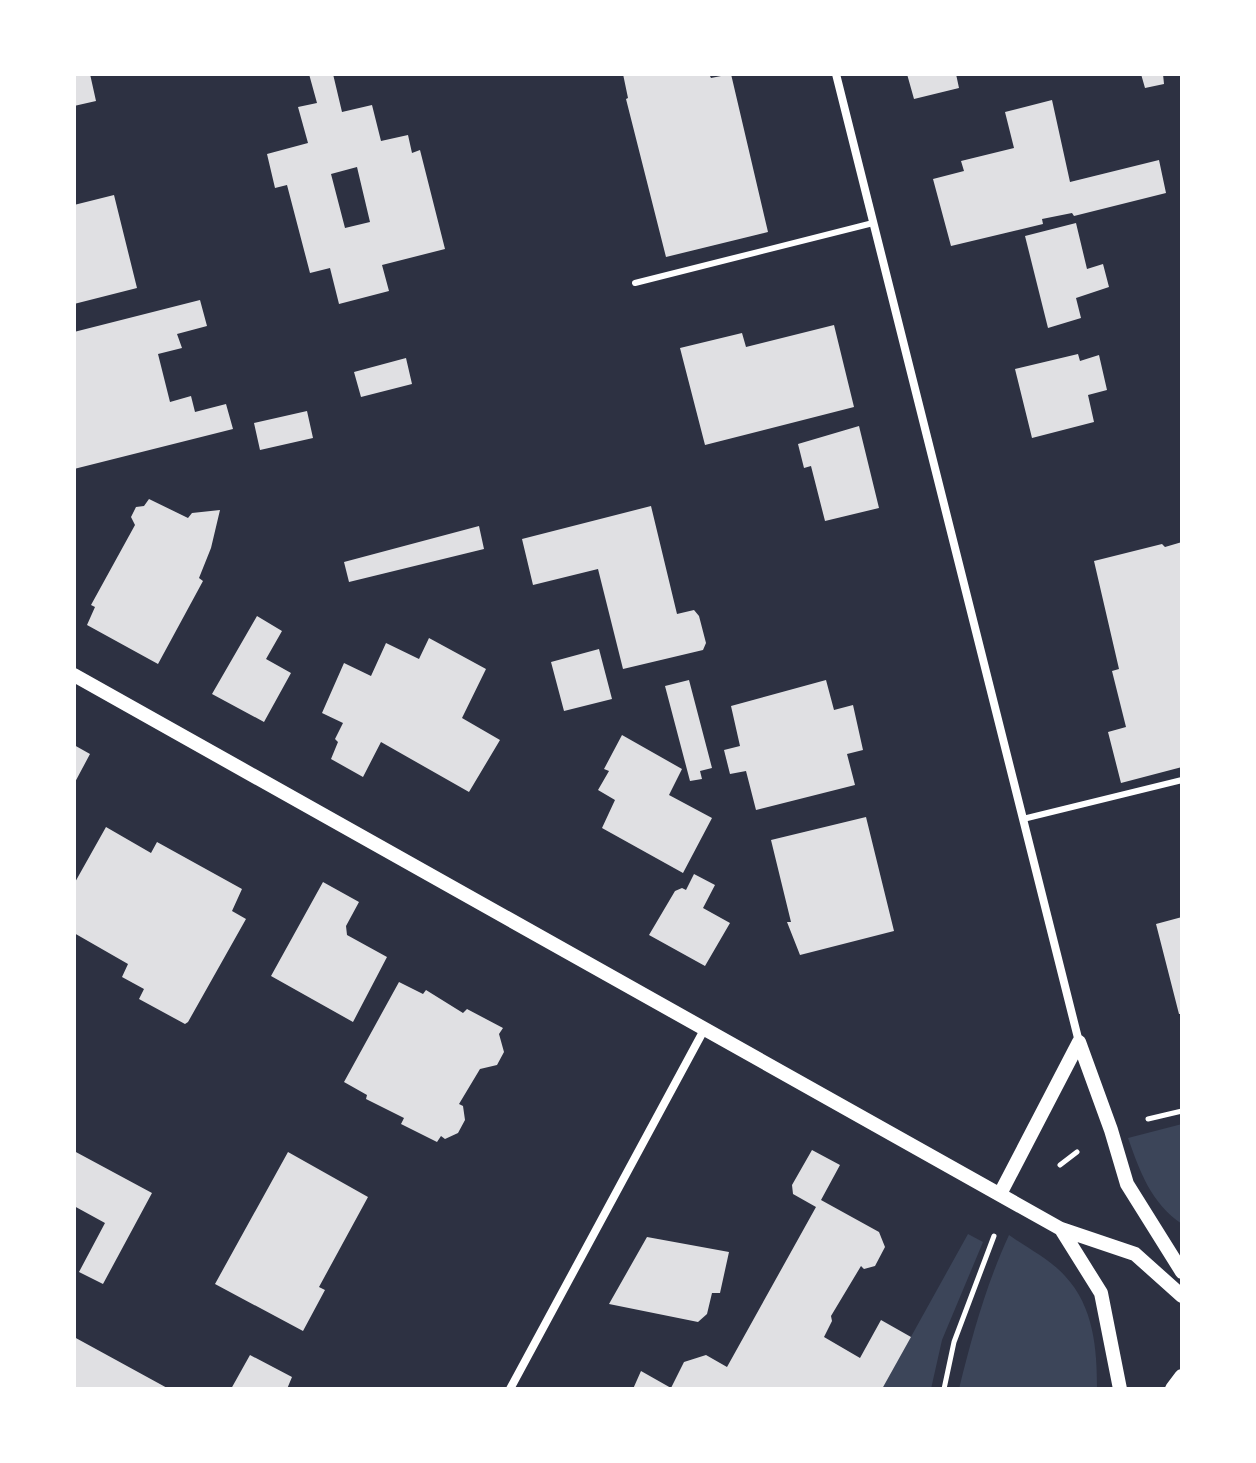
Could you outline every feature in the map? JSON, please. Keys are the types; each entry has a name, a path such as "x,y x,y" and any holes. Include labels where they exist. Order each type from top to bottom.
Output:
{"main road":[{"path":"1173,1389 1182,1377"}],"street":[{"path":"836,74 1079,1042 1127,1184 1182,1272"},
{"path":"74,675 1061,1229 1135,1254 1182,1296"},
{"path":"510,1389 705,1028"},
{"path":"1000,1194 1079,1042"},
{"path":"1061,1229 1101,1293 1120,1389"}],"lane":[{"path":"635,283 873,223"},
{"path":"1023,819 1182,780"}],"path":[{"path":"1139,1121 1182,1111"},
{"path":"1054,1169 1089,1143"},
{"path":"944,1389 954,1342 997,1228"}],"shaded area":[{"path":"1182,1124 1182,1224 1154,1197 1128,1138"},
{"path":"968,1234 983,1242 942,1340 931,1389 882,1389"},
{"path":"1009,1235 1046,1259 1075,1288 1092,1329 1097,1389 959,1389 980,1311"}],"building":[{"path":"74,74 90,74 96,101 74,106"},
{"path":"309,74 333,74 342,112 372,105 381,141 408,135 412,153 420,150 445,249 382,265 389,291 339,304 330,268 310,273 287,185 275,188 267,154 308,143 298,107 317,103","holes":["357,167 370,222 345,228 331,174"]},
{"path":"623,74 709,74 711,78 731,74 768,232 666,257 626,99"},
{"path":"907,74 956,74 959,88 914,99"},
{"path":"1141,74 1163,74 1164,84 1145,88"},
{"path":"1052,100 1070,182 1159,160 1166,193 1074,216 1072,213 1042,219 1043,224 951,246 933,179 964,171 961,161 1014,148 1005,112"},
{"path":"114,195 137,288 74,304 74,205"},
{"path":"1076,223 1087,269 1103,264 1109,287 1076,298 1081,318 1048,328 1025,236"},
{"path":"200,300 207,326 177,334 182,348 158,354 170,402 191,396 195,412 226,404 233,429 74,469 74,332"},
{"path":"834,325 854,407 705,445 680,348 742,333 746,347"},
{"path":"1078,354 1080,361 1099,355 1107,390 1088,395 1094,422 1032,438 1015,369"},
{"path":"406,358 412,384 361,397 354,372"},
{"path":"307,411 313,438 260,450 254,423"},
{"path":"859,426 879,508 825,521 811,466 804,468 798,444"},
{"path":"149,499 188,518 192,513 220,510 211,548 199,578 203,581 158,664 87,625 95,607 91,605 135,525 131,517 136,507 144,506"},
{"path":"651,506 677,614 694,610 699,616 706,643 703,650 623,669 598,569 533,585 522,539"},
{"path":"479,526 484,549 349,582 344,562"},
{"path":"1182,542 1182,767 1121,783 1108,732 1126,727 1112,671 1119,669 1094,561"},
{"path":"257,616 282,631 266,659 291,673 264,722 212,694"},
{"path":"429,638 486,669 462,718 500,740 469,792 381,742 363,777 331,759 338,742 335,739 343,723 322,713 344,663 371,676 386,643 419,659"},
{"path":"599,649 612,699 564,711 551,662"},
{"path":"689,680 712,768 700,771 702,779 690,781 665,686"},
{"path":"826,680 834,710 853,705 863,750 847,754 855,785 756,810 746,771 730,774 724,750 740,746 731,706"},
{"path":"622,735 682,769 669,795 712,818 683,873 602,828 615,800 598,790 609,771 604,769"},
{"path":"74,745 90,754 74,784"},
{"path":"866,817 894,931 800,955 787,922 791,922 771,840"},
{"path":"106,827 151,853 157,842 242,889 232,911 246,919 185,1024 139,999 144,989 122,977 128,964 74,933 74,884"},
{"path":"694,874 715,885 703,908 730,923 705,966 649,935 675,891 686,890"},
{"path":"323,882 359,902 346,926 347,935 387,957 353,1022 271,976"},
{"path":"1182,917 1182,1014 1179,1014 1156,924"},
{"path":"399,982 423,994 426,990 463,1013 467,1009 503,1028 499,1034 504,1052 497,1065 480,1069 459,1104 463,1106 465,1120 458,1133 445,1139 441,1136 437,1142 401,1124 404,1118 366,1099 367,1095 344,1082"},
{"path":"812,1150 840,1165 821,1200 879,1232 885,1247 875,1266 864,1269 861,1266 831,1316 832,1321 824,1337 860,1358 881,1320 911,1337 882,1389 633,1389 641,1371 671,1388 684,1362 706,1355 727,1367 816,1207 793,1194 792,1185"},
{"path":"74,1151 152,1193 103,1284 79,1272 105,1223 74,1206"},
{"path":"288,1152 368,1197 319,1287 325,1290 303,1331 215,1284"},
{"path":"647,1237 729,1252 720,1293 712,1293 707,1314 698,1322 609,1304"},
{"path":"74,1337 169,1389 74,1389"},
{"path":"250,1355 292,1377 287,1389 231,1389"}]}
